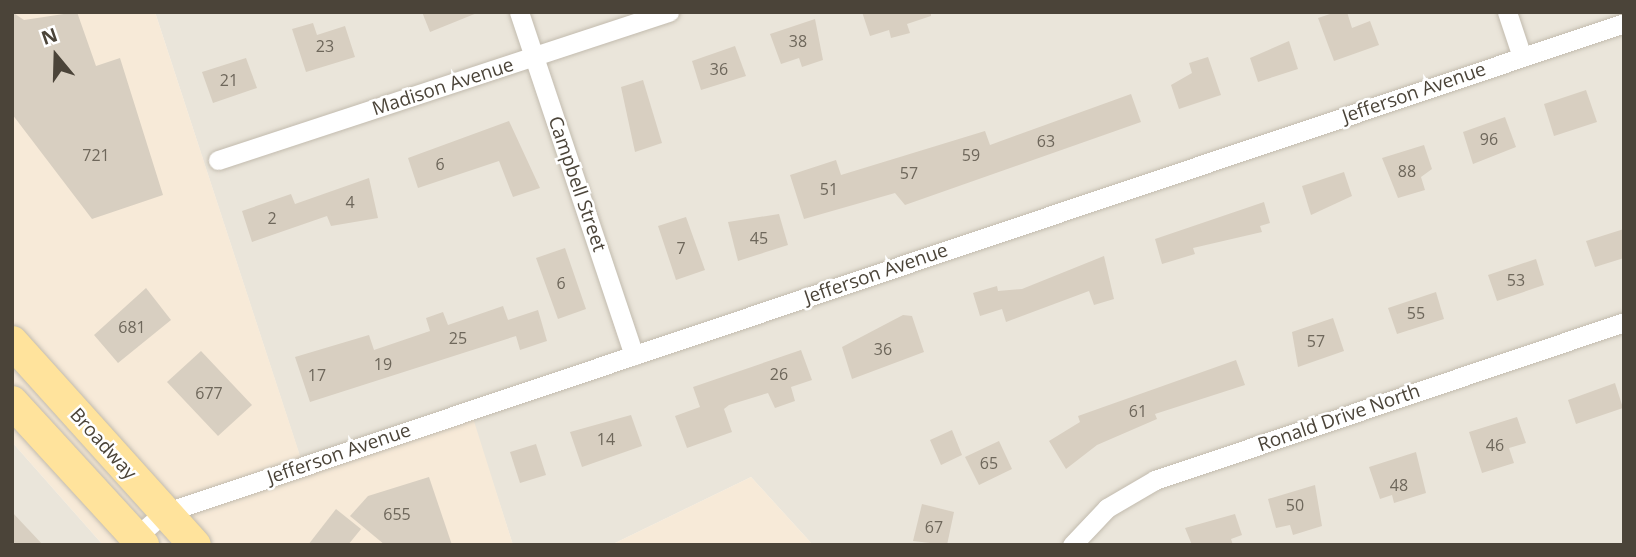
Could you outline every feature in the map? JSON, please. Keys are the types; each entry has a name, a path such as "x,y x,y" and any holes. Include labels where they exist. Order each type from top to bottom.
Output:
{"main road":[{"name":"Broadway","path":"12,342 195,545"},
{"name":"Broadway","path":"12,402 140,541"}],"street":[{"name":"Campbell Street","path":"519,12 634,355"},
{"name":"Madison Avenue","path":"218,160 669,12"},
{"path":"1507,12 1522,57"},
{"name":"Jefferson Avenue","path":"140,541 164,513 1624,23"},
{"name":"Ronald Drive North","path":"1072,545 1107,508 1156,480 1624,322"}],"shaded area":[{"path":"12,12 155,12 306,474 473,418 513,545 103,545 12,442"},
{"path":"155,12 1624,12 1624,545 813,545 751,477 611,545 513,545 472,418 306,475"},
{"path":"12,442 103,545 12,545"},
{"path":"751,477 813,545 611,545"}],"building":[{"path":"12,12 24,20 77,12 96,66 120,58 163,195 92,219 12,114"},
{"path":"422,12 477,12 477,13 430,32"},
{"path":"862,12 931,12 931,16 907,24 910,33 891,38 889,30 870,36"},
{"path":"1336,12 1347,12 1352,28 1370,21 1379,45 1334,61 1318,18"},
{"path":"815,19 823,60 802,67 799,58 781,64 770,34"},
{"path":"313,23 317,35 345,26 355,57 306,72 292,29"},
{"path":"1289,41 1298,69 1258,82 1250,58"},
{"path":"735,46 746,76 701,90 692,61"},
{"path":"1208,57 1221,95 1179,109 1171,85 1192,73 1189,63"},
{"path":"246,58 257,88 213,103 202,72"},
{"path":"643,80 662,143 635,152 621,87"},
{"path":"1586,90 1597,122 1554,136 1544,104"},
{"path":"1131,94 1141,122 905,205 895,193 804,219 790,175 836,160 841,175 985,131 990,145"},
{"path":"1505,117 1516,147 1473,164 1463,132"},
{"path":"509,121 540,188 513,197 499,161 418,188 408,158"},
{"path":"1424,145 1432,169 1421,177 1425,190 1398,198 1382,158"},
{"path":"1344,172 1352,196 1311,215 1302,186"},
{"path":"369,178 378,218 331,226 327,216 252,242 242,211 291,194 295,204"},
{"path":"1264,202 1270,223 1260,226 1262,232 1193,248 1195,254 1162,264 1155,239"},
{"path":"779,214 788,245 738,261 728,222"},
{"path":"686,217 705,270 676,280 658,226"},
{"path":"1624,229 1624,258 1595,267 1586,241"},
{"path":"565,248 586,309 558,319 536,258"},
{"path":"1104,256 1114,299 1094,305 1089,291 1006,322 1002,309 980,316 973,293 997,286 998,291 1022,289"},
{"path":"1536,259 1544,285 1497,301 1488,275"},
{"path":"146,288 171,320 118,363 94,335"},
{"path":"1436,292 1444,319 1397,334 1388,308"},
{"path":"503,306 508,320 538,310 547,341 520,350 516,336 310,402 295,357 369,335 374,350 430,331 426,318 443,312 448,325"},
{"path":"903,315 912,316 924,352 852,379 842,347"},
{"path":"1333,318 1344,351 1298,367 1292,332"},
{"path":"801,350 812,380 791,387 795,401 775,408 768,393 729,405 724,409 732,432 687,448 675,416 700,407 693,387"},
{"path":"201,351 252,405 218,436 167,382"},
{"path":"1236,360 1245,385 1155,414 1157,419 1097,445 1066,469 1049,441 1080,422 1078,416"},
{"path":"1615,383 1623,408 1576,424 1568,400"},
{"path":"631,415 642,446 582,467 570,432"},
{"path":"1517,417 1526,443 1509,448 1514,463 1482,473 1469,432"},
{"path":"952,430 962,455 941,465 930,440"},
{"path":"999,441 1012,469 979,485 965,457"},
{"path":"536,444 546,475 520,483 510,452"},
{"path":"1416,452 1426,493 1394,503 1392,495 1380,499 1369,467"},
{"path":"429,477 452,545 385,545 350,516 368,496"},
{"path":"1315,485 1322,526 1293,535 1290,525 1276,528 1268,499"},
{"path":"922,504 954,512 947,545 913,541"},
{"path":"336,509 361,529 348,545 308,545"},
{"path":"12,512 43,545 12,545"},
{"path":"1235,514 1242,535 1231,539 1233,545 1192,545 1185,528"}]}
